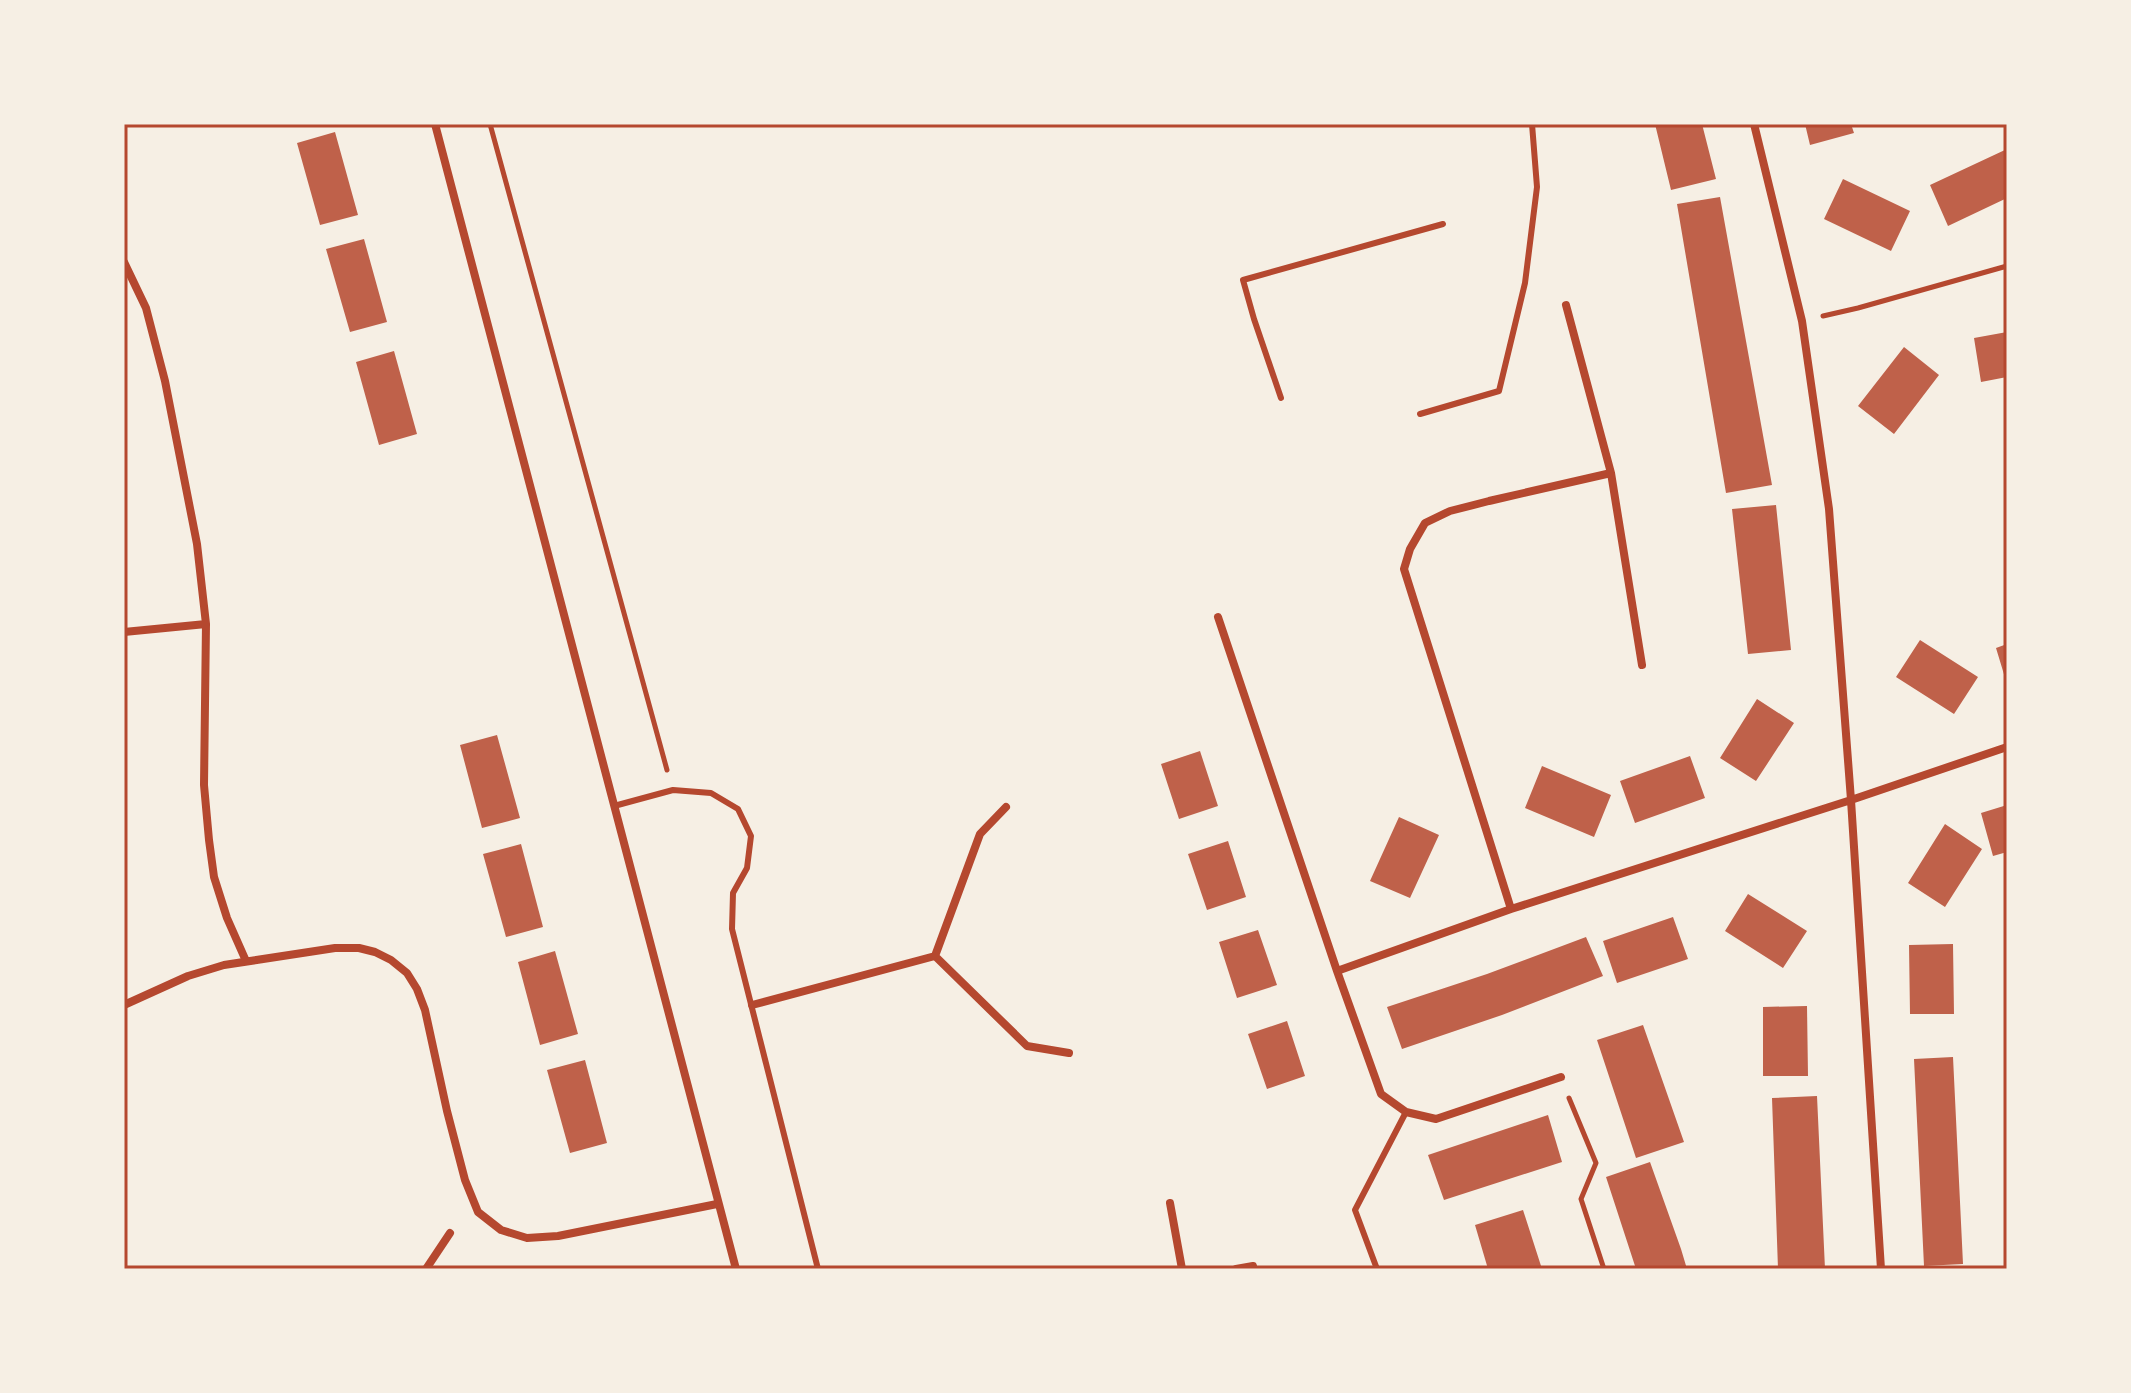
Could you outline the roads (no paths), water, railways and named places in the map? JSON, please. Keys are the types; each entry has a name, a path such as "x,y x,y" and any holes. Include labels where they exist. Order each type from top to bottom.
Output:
{"street":[{"path":"435,124 736,1269"},
{"path":"1754,124 1802,321 1829,509 1881,1269"},
{"path":"124,262 146,308 165,381 197,544 206,624 204,785 209,840 214,877 227,918 246,961"},
{"path":"1566,305 1611,473 1642,665"},
{"path":"1511,909 1404,569 1410,549 1425,523 1450,511 1611,473"},
{"path":"1218,617 1381,1094 1406,1112 1436,1119 1561,1077"},
{"path":"124,632 206,624"},
{"path":"1337,971 1511,909 2007,747"},
{"path":"935,956 980,834 1006,807"},
{"path":"124,1005 188,976 224,965 335,948 375,952 407,973 417,989 425,1010 465,1180 478,1212 501,1230 527,1238 558,1236 717,1204"},
{"path":"752,1005 935,956"},
{"path":"935,956 1027,1046 1069,1053"},
{"path":"1170,1203 1182,1269"},
{"path":"426,1269 450,1233"},
{"path":"1236,1269 1253,1266"}],"lane":[{"path":"1420,414 1499,391 1525,283 1537,187 1532,124"},
{"path":"1281,398 1243,280 1443,224"},
{"path":"614,806 673,790 711,793 738,809 751,836 747,868 733,893 732,929 818,1269"},
{"path":"1377,1269 1355,1210 1406,1112"}]}
